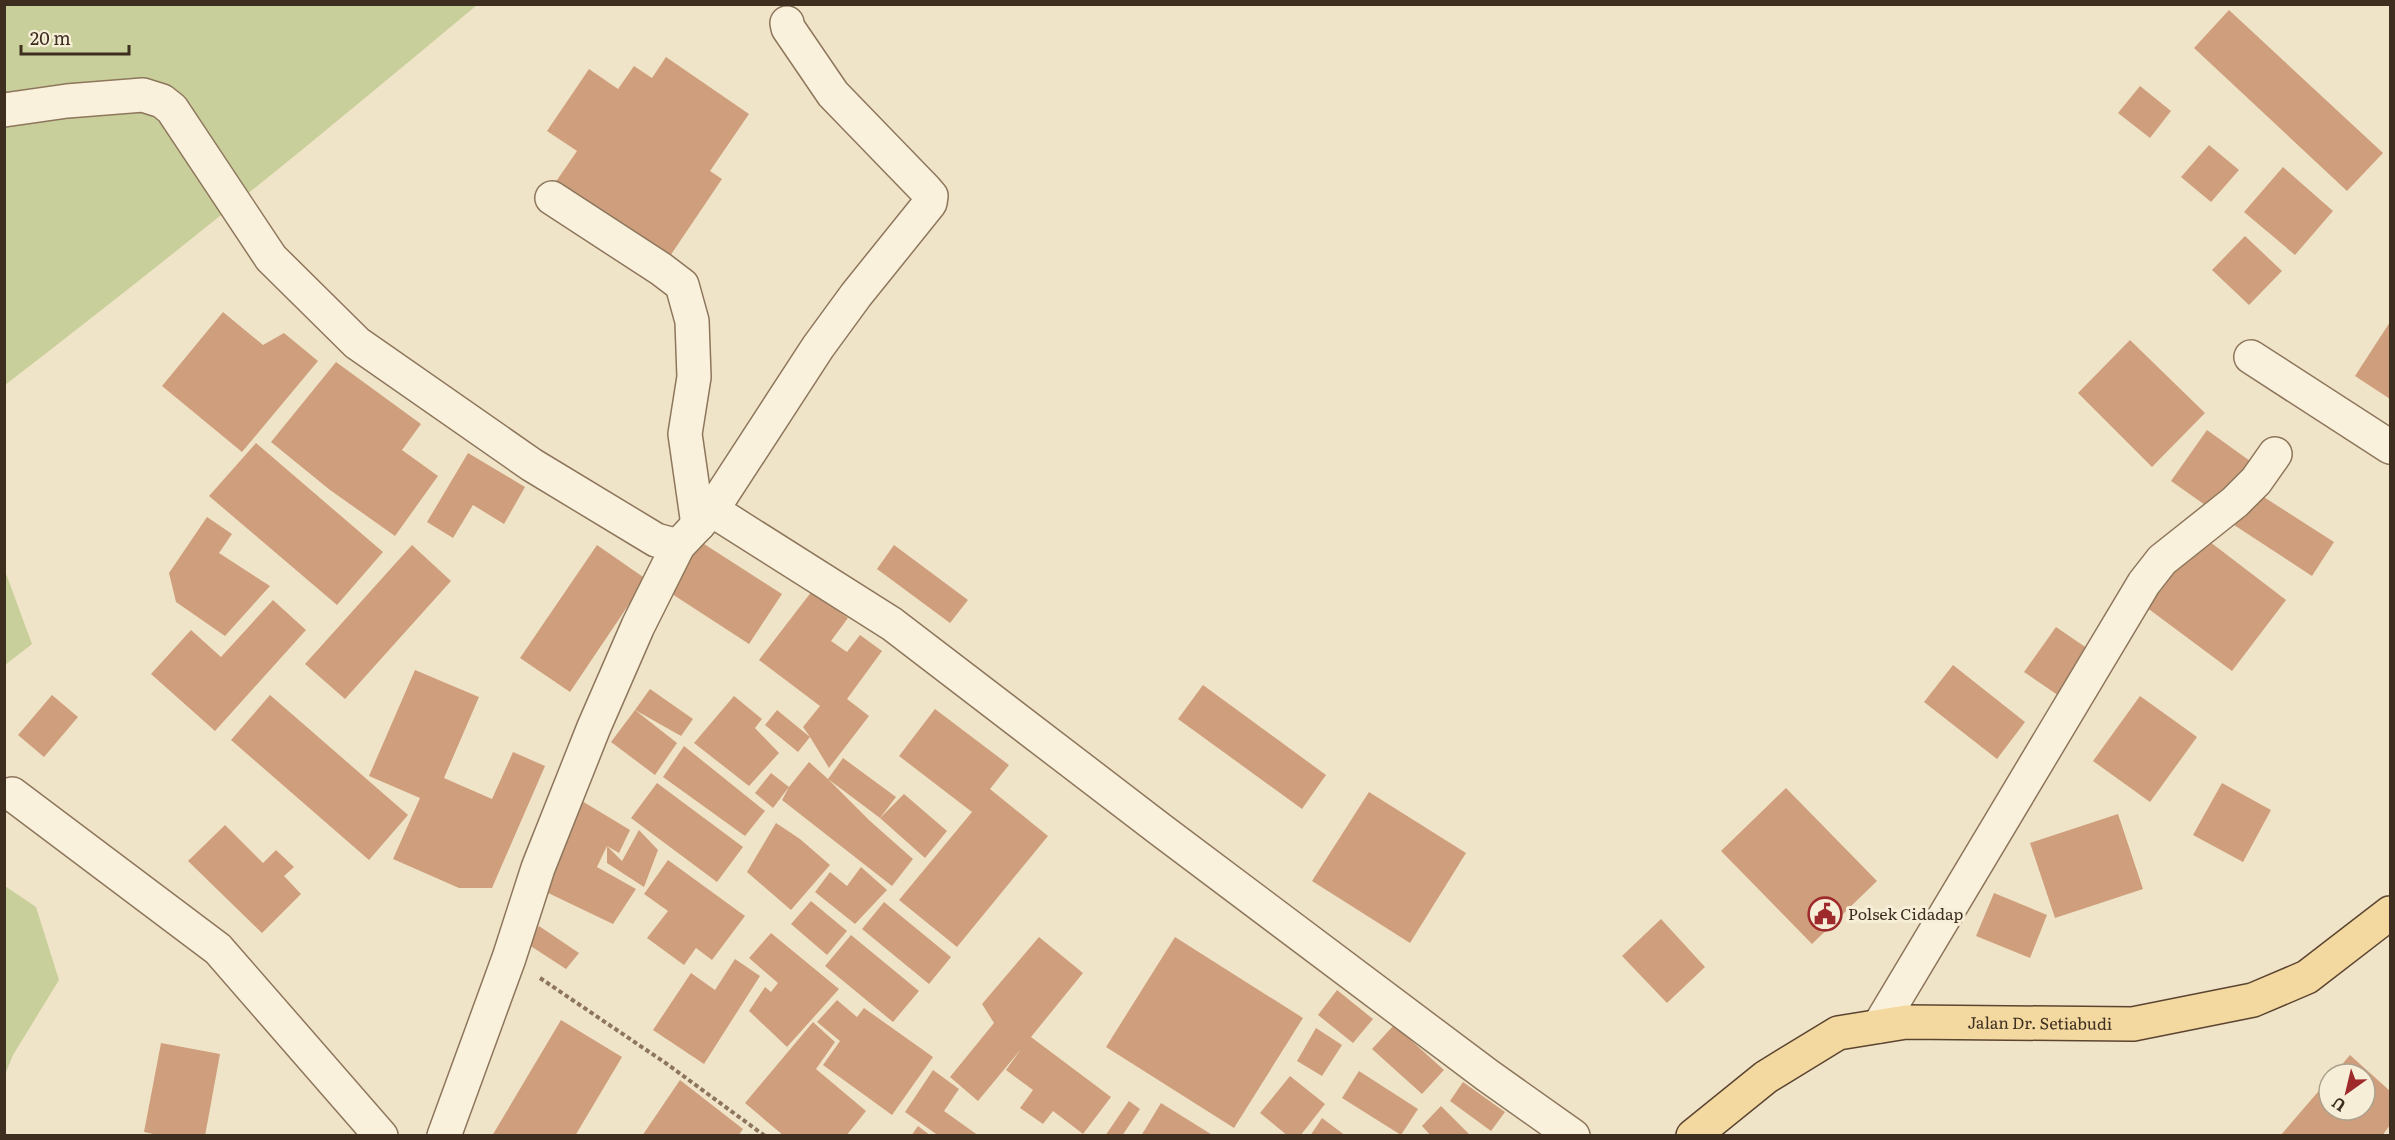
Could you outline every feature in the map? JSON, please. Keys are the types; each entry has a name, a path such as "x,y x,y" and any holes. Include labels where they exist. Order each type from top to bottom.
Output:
{"main road":[{"name":"Jalan Dr. Setiabudi","path":"1693,1136 1766,1077 1838,1033 1906,1022 2133,1024 2253,1000 2307,978 2391,913"}],"street":[{"path":"444,1136 509,958 538,868 594,727 638,626 696,527 818,347 930,203 931,196 833,93 788,28 787,23"},
{"path":"4,110 67,101 143,95 162,101 172,109 271,258 357,343 532,465 656,540 696,527 892,624 1180,845 1574,1136"},
{"path":"552,198 661,269 681,285 692,321 694,378 685,434 696,527"},
{"path":"2251,357 2391,447"},
{"path":"1879,1026 2144,583 2162,560 2235,502 2256,481 2275,454"},
{"path":"12,794 218,949 381,1136"}],"path":[{"path":"509,958 601,1017 765,1136"}],"green space":[{"path":"5,5 477,5 243,198 5,385"},
{"path":"4,568 32,644 5,665 4,665"},
{"path":"5,886 36,907 59,980 13,1055 5,1075"}],"building":[{"path":"2229,10 2383,153 2347,191 2194,48"},
{"path":"666,57 749,114 710,171 722,179 668,259 555,183 577,151 547,131 589,69 618,89 634,66 652,78"},
{"path":"2140,86 2171,111 2150,138 2118,113"},
{"path":"2209,145 2239,170 2211,202 2181,177"},
{"path":"2283,167 2333,211 2295,255 2244,212"},
{"path":"2245,236 2282,271 2249,305 2212,270"},
{"path":"223,312 263,345 284,333 318,361 242,452 162,386"},
{"path":"2390,322 2390,399 2355,376"},
{"path":"2130,340 2205,413 2152,467 2078,393"},
{"path":"336,362 421,424 402,450 438,476 395,536 330,490 271,442"},
{"path":"2207,430 2250,461 2215,512 2171,481"},
{"path":"256,443 383,552 337,605 209,496"},
{"path":"468,453 525,487 504,524 473,505 453,538 427,522"},
{"path":"2256,492 2334,542 2312,576 2234,525"},
{"path":"207,517 232,534 219,553 270,586 225,636 176,602 169,573"},
{"path":"2201,535 2286,600 2232,671 2146,607"},
{"path":"701,542 782,594 749,644 669,592"},
{"path":"412,545 451,581 345,699 305,664"},
{"path":"597,545 646,579 570,692 520,658"},
{"path":"894,545 968,600 950,623 877,569"},
{"path":"812,591 848,618 831,641 847,652 860,635 882,651 847,699 869,716 829,768 803,727 820,706 759,660"},
{"path":"273,600 306,630 215,731 151,674 191,630 221,657"},
{"path":"2056,627 2097,655 2065,700 2024,672"},
{"path":"1953,665 2025,722 1997,759 1924,702"},
{"path":"415,670 479,697 444,778 492,799 513,752 545,766 492,888 459,888 393,859 420,798 369,776"},
{"path":"1203,685 1326,775 1302,809 1178,719"},
{"path":"650,689 693,719 681,736 635,710"},
{"path":"52,695 78,717 44,757 18,735"},
{"path":"270,695 408,815 369,860 231,740"},
{"path":"734,696 762,719 755,728 779,753 749,786 694,743"},
{"path":"2140,696 2197,737 2150,802 2093,761"},
{"path":"935,709 1009,765 990,789 1048,836 957,947 899,900 972,812 899,756"},
{"path":"635,710 677,743 655,775 611,742"},
{"path":"777,710 810,737 798,752 765,725"},
{"path":"684,746 765,811 745,836 663,777"},
{"path":"843,758 896,797 880,818 828,779"},
{"path":"809,762 913,859 892,886 782,800 789,787"},
{"path":"771,773 789,787 773,808 755,793"},
{"path":"657,783 743,847 717,882 631,818"},
{"path":"2222,783 2271,810 2243,862 2193,835"},
{"path":"1786,788 1877,881 1812,944 1721,851"},
{"path":"1369,792 1466,853 1410,943 1312,881"},
{"path":"904,794 947,831 925,858 880,818"},
{"path":"582,801 630,830 619,853 607,846 597,867 636,889 613,924 544,891"},
{"path":"2118,814 2143,889 2055,918 2030,843"},
{"path":"776,823 800,839 830,865 791,910 747,872"},
{"path":"225,825 263,863 276,850 294,867 284,876 301,894 262,933 188,861"},
{"path":"639,830 658,850 644,887 607,863 607,846 622,861"},
{"path":"668,860 745,916 712,960 696,948 684,965 647,938 668,911 644,894"},
{"path":"861,867 887,890 855,924 815,892 830,872 847,886"},
{"path":"1994,893 2047,915 2030,958 1976,936"},
{"path":"811,901 847,931 827,955 791,924"},
{"path":"884,902 951,957 929,984 862,929"},
{"path":"1661,919 1705,967 1667,1003 1622,956"},
{"path":"539,926 579,953 566,969 526,943"},
{"path":"771,933 839,989 787,1047 749,1011 765,987 771,992 778,983 749,958"},
{"path":"851,935 919,991 893,1022 825,966"},
{"path":"1039,937 1083,973 1031,1037 1111,1097 1083,1134 1053,1111 1043,1124 1020,1108 1033,1090 1006,1070 1021,1049 978,1101 950,1077 994,1023 982,1004"},
{"path":"1175,937 1303,1018 1234,1128 1106,1047"},
{"path":"735,959 760,976 704,1064 653,1030 691,973 715,990"},
{"path":"1337,990 1373,1019 1353,1043 1318,1015"},
{"path":"837,1000 857,1017 864,1008 933,1057 892,1115 823,1065 840,1041 817,1022"},
{"path":"561,1020 622,1057 575,1136 492,1136"},
{"path":"813,1022 835,1042 816,1069 866,1111 846,1136 784,1136 745,1103"},
{"path":"1394,1025 1444,1070 1422,1094 1372,1049"},
{"path":"1316,1028 1342,1045 1322,1076 1297,1061"},
{"path":"161,1043 220,1054 205,1136 163,1136 144,1132"},
{"path":"2350,1055 2358,1062 2344,1062"},
{"path":"933,1070 959,1089 944,1111 979,1136 939,1136 905,1112"},
{"path":"1359,1071 1418,1109 1401,1135 1342,1098"},
{"path":"1290,1076 1325,1104 1300,1136 1288,1136 1260,1113"},
{"path":"2377,1079 2390,1091 2390,1125 2382,1136 2280,1136 2317,1093 2317,1122 2377,1122"},
{"path":"680,1080 743,1129 738,1136 642,1136"},
{"path":"1463,1082 1505,1112 1491,1131 1450,1101"},
{"path":"1129,1101 1140,1109 1122,1136 1105,1136"},
{"path":"1161,1103 1214,1136 1141,1136"},
{"path":"1441,1106 1471,1136 1431,1136 1422,1126"},
{"path":"1322,1118 1346,1136 1310,1136"},
{"path":"918,1126 931,1136 911,1136"}],"place":[{"name":"Polsek Cidadap","path":"1825,914"}]}
